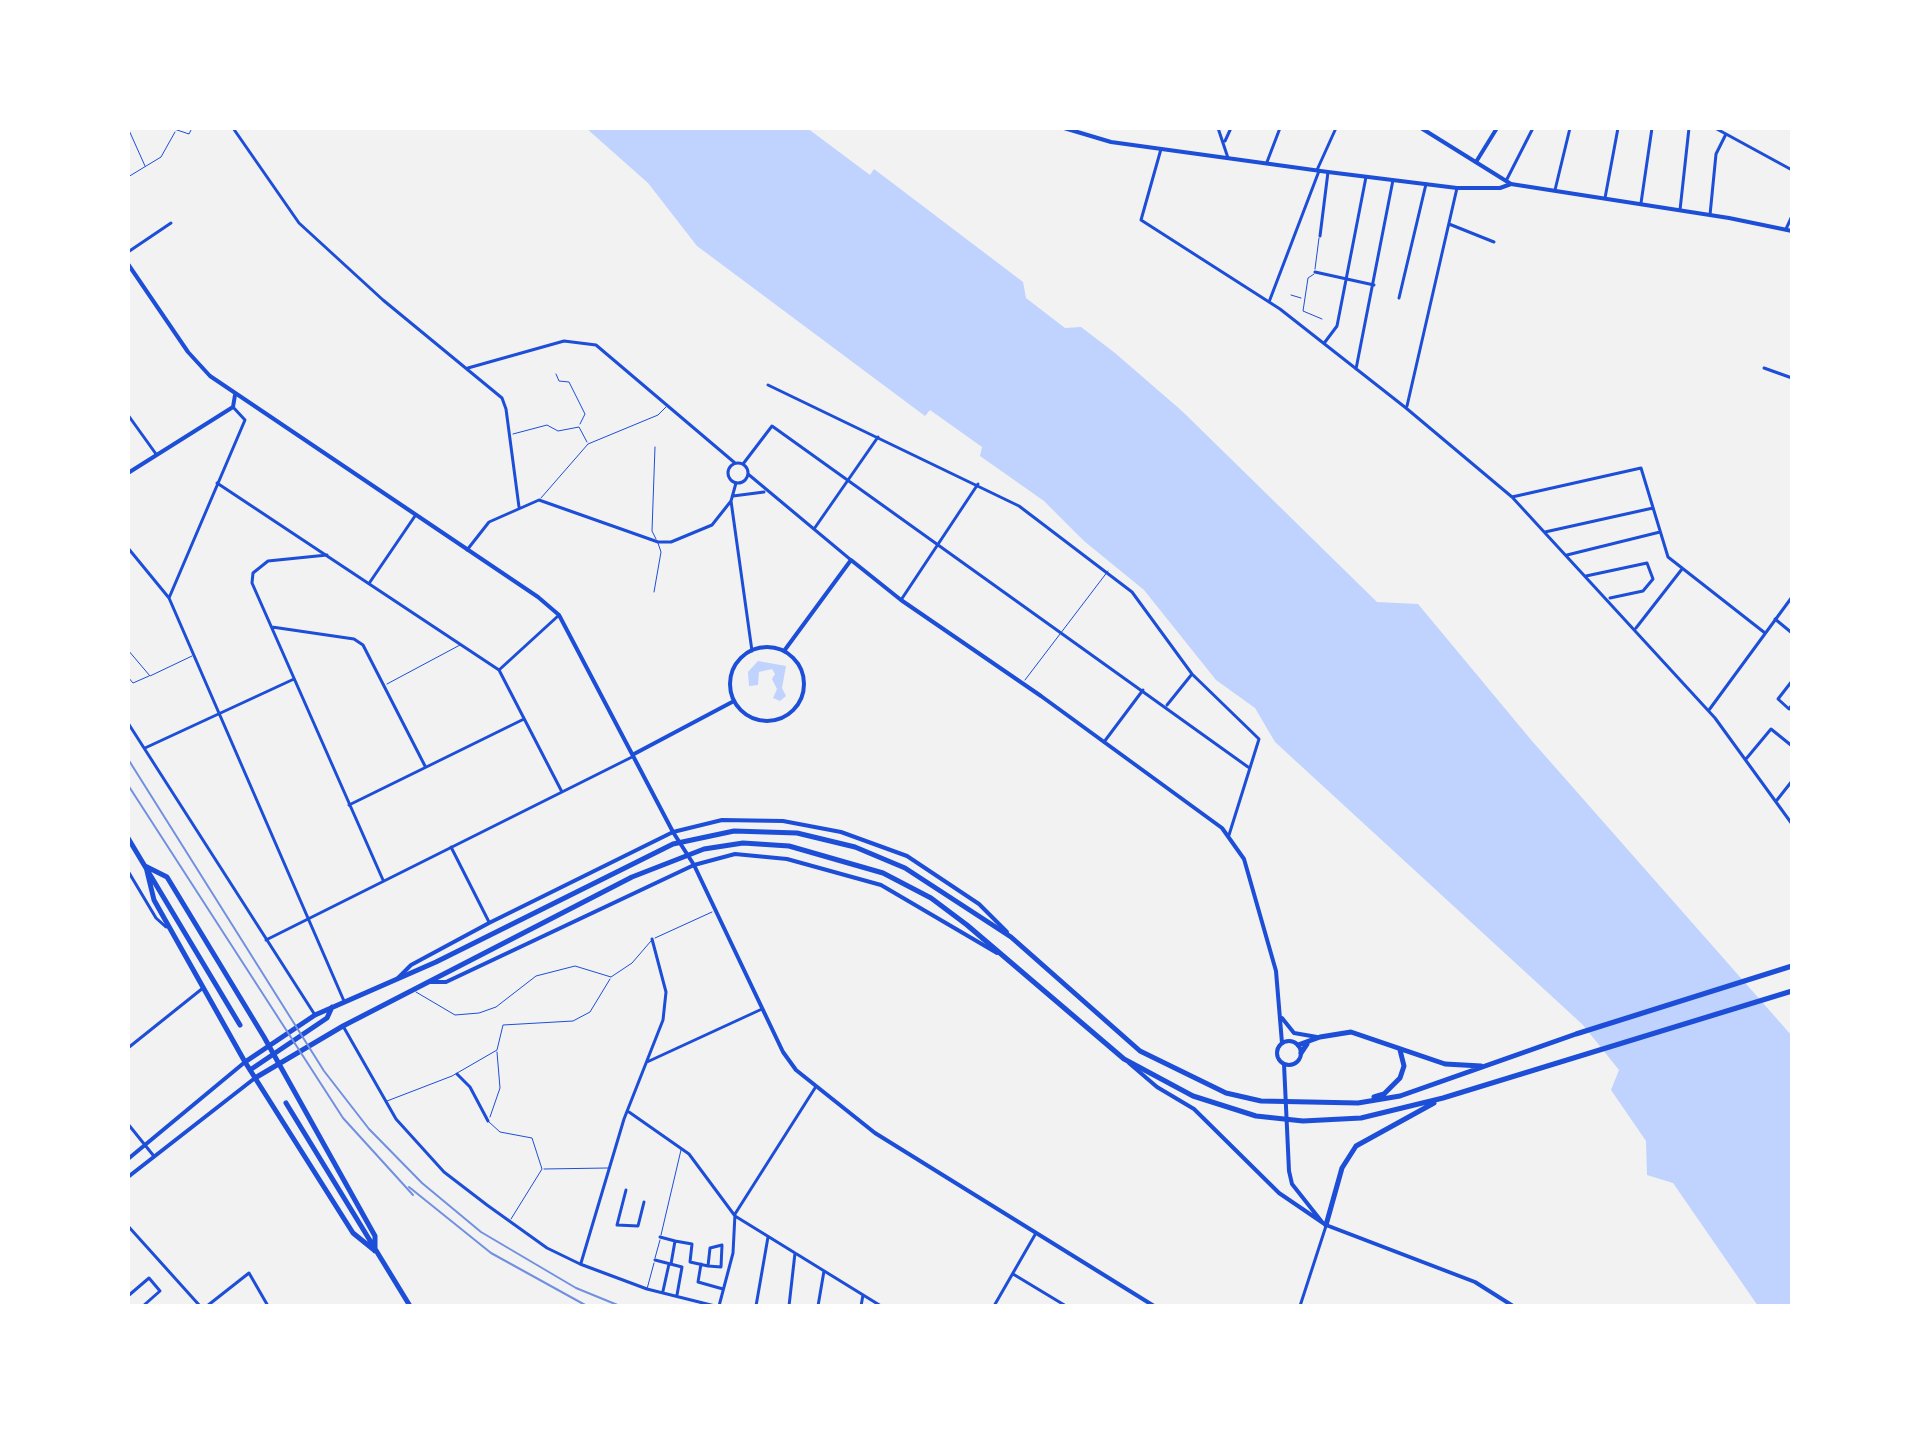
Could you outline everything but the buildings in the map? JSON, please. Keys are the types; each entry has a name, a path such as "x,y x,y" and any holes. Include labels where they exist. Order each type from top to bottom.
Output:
{"main road":[{"path":"1064,128 1111,142 1366,177 1457,188 1500,188 1509,182"},
{"path":"1421,128 1509,182 1789,230"},
{"path":"1476,162 1497,128"},
{"path":"128,264 188,352 235,395 416,514 538,597 559,615 673,832 694,865 783,1052 815,1088 875,1133 1154,1306"},
{"path":"128,473 233,407 235,395"},
{"path":"784,651 851,560 901,600 1023,683 1229,835 1244,859 1276,971 1283,1028 1282,1043 1277,1053 1287,1075 1287,1160 1292,1184 1324,1224"},
{"path":"769,648 784,651 794,659 803,678 801,698 796,707 779,720 763,721 748,717 734,701 730,686 732,672 737,663 752,651 769,648"},
{"path":"634,754 734,701"},
{"path":"395,980 411,965 489,923 673,832 722,820 783,821 841,832 907,856 979,904 1011,937 1140,1051 1200,1082 1261,1101 1358,1103 1412,1092 1576,1034 1792,966"},
{"path":"128,1159 245,1062 306,1019 436,962 673,844 734,831 797,833 855,847 905,868 1011,937"},
{"path":"128,838 240,1025"},
{"path":"128,1177 255,1078 320,1039 671,859 704,849 743,843 789,846 883,873 931,898 1157,1087 1194,1109 1279,1193 1324,1224 1475,1282 1513,1306"},
{"path":"429,982 446,982 694,865 735,854 787,859 881,885 1002,956"},
{"path":"145,866 154,900 245,1062 353,1233 375,1251"},
{"path":"145,866 167,877 268,1045 375,1236 375,1251"},
{"path":"1124,1059 1193,1096 1256,1116 1303,1121 1361,1118 1443,1098 1792,991"},
{"path":"250,1070 327,1018 333,1006"},
{"path":"1281,1018 1294,1033 1317,1038"},
{"path":"1283,1028 1301,1053"},
{"path":"1298,1045 1351,1032 1459,1067 1505,1060"},
{"path":"1287,1075 1301,1053 1317,1038"},
{"path":"1282,1043 1292,1041"},
{"path":"1358,1103 1384,1094 1400,1078 1404,1066 1399,1049"},
{"path":"1284,1064 1295,1063"},
{"path":"1324,1224 1342,1168 1356,1146 1443,1098"},
{"path":"286,1103 410,1306"}],"street":[{"path":"233,128 299,223 383,300 502,398 519,507"},
{"path":"1218,128 1225,141 1228,158"},
{"path":"1225,141 1231,128"},
{"path":"1267,162 1280,128"},
{"path":"1269,302 1336,128"},
{"path":"1509,182 1533,128"},
{"path":"1555,190 1570,128"},
{"path":"1605,198 1618,128"},
{"path":"1641,204 1652,128"},
{"path":"1680,210 1689,128"},
{"path":"1715,128 1791,169"},
{"path":"1710,215 1716,154 1726,134"},
{"path":"1161,149 1141,220 1269,302 1406,408 1512,497 1636,628 1708,711 1792,824"},
{"path":"1320,236 1328,172"},
{"path":"1325,344 1337,326 1366,177"},
{"path":"1356,369 1393,180"},
{"path":"1399,298 1426,184"},
{"path":"1406,408 1457,188"},
{"path":"1789,230 1792,216"},
{"path":"128,252 171,223"},
{"path":"1449,224 1494,242"},
{"path":"1315,272 1374,285"},
{"path":"468,368 550,344 578,341 596,345 735,463 743,464"},
{"path":"1764,368 1792,378"},
{"path":"768,385 1019,506 1132,592 1192,674 1259,739 1229,835"},
{"path":"169,598 245,420 233,407"},
{"path":"128,415 156,454"},
{"path":"743,464 772,426 1167,706 1248,767"},
{"path":"814,529 878,436"},
{"path":"735,463 728,473 736,483"},
{"path":"743,464 748,474 767,491 851,560"},
{"path":"1512,497 1641,468 1668,557 1765,633"},
{"path":"736,483 745,480 748,474"},
{"path":"217,483 499,670 562,792"},
{"path":"467,550 489,522 539,500 658,542 671,542 712,525 731,501 736,483"},
{"path":"901,600 978,484"},
{"path":"733,496 767,491"},
{"path":"731,501 752,651"},
{"path":"1545,532 1653,508"},
{"path":"370,582 416,514"},
{"path":"1566,555 1660,532"},
{"path":"128,548 169,598 216,713 344,1001"},
{"path":"327,555 268,561 253,573 255,594 383,880"},
{"path":"1586,576 1647,563 1653,579 1643,591 1608,599"},
{"path":"1636,628 1682,569"},
{"path":"1708,711 1791,599"},
{"path":"499,670 559,615"},
{"path":"1775,619 1792,633"},
{"path":"272,627 354,639 363,645 425,766"},
{"path":"1167,706 1192,674"},
{"path":"145,748 294,679"},
{"path":"1792,681 1778,699 1789,709 1792,705"},
{"path":"1104,742 1143,690"},
{"path":"349,805 524,719"},
{"path":"128,723 315,1015"},
{"path":"1746,759 1771,729 1792,746"},
{"path":"266,940 306,917 634,754"},
{"path":"1777,800 1792,781"},
{"path":"451,847 489,923"},
{"path":"128,871 156,918 171,930"},
{"path":"580,1264 624,1119 663,1020 666,992 652,939"},
{"path":"128,1048 204,987"},
{"path":"647,1062 762,1009"},
{"path":"343,1026 396,1119 444,1172 510,1222 547,1248 580,1264 647,1289 717,1306 733,1253 735,1216 815,1088"},
{"path":"457,1074 470,1087 488,1121"},
{"path":"629,1112 682,1148 704,1171 735,1216 881,1306"},
{"path":"128,1124 154,1156"},
{"path":"626,1190 617,1225 638,1226 644,1202"},
{"path":"1300,1306 1324,1224"},
{"path":"128,1226 200,1306"},
{"path":"994,1306 1036,1233"},
{"path":"660,1237 692,1244 690,1262 708,1266 721,1267 722,1245 710,1248 708,1266"},
{"path":"756,1306 768,1237"},
{"path":"662,1293 675,1241"},
{"path":"789,1306 795,1253"},
{"path":"655,1260 682,1267 677,1296"},
{"path":"701,1264 698,1282 724,1289"},
{"path":"818,1306 824,1271"},
{"path":"207,1306 249,1273 268,1306"},
{"path":"1013,1274 1066,1306"},
{"path":"128,1296 149,1278 160,1291 143,1306"},
{"path":"861,1306 863,1295"}],"lane":[{"path":"128,128 146,166"},
{"path":"171,128 175,132 189,134 192,128"},
{"path":"128,177 161,157 175,132"},
{"path":"1320,236 1315,272 1308,278 1303,311 1322,319"},
{"path":"1291,295 1304,298"},
{"path":"556,374 559,381 569,382 585,414 579,427"},
{"path":"539,500 588,444 658,415 668,403"},
{"path":"510,435 547,425 558,431 579,427"},
{"path":"579,427 588,444"},
{"path":"654,592 661,552 652,531 655,447"},
{"path":"1023,683 1108,571"},
{"path":"385,686 461,645"},
{"path":"128,650 150,676"},
{"path":"128,677 133,683 192,656"},
{"path":"510,1222 542,1169 532,1138 500,1132 488,1121 500,1088 497,1050 503,1025 573,1021 590,1012 611,977 632,963 652,939 717,911"},
{"path":"414,990 455,1015 496,1007 536,976 575,966 611,977"},
{"path":"386,1102 457,1074 497,1050"},
{"path":"647,1289 682,1148"},
{"path":"542,1169 608,1168"}],"water":[{"path":"586,128 807,128 870,175 874,169 1023,282 1026,298 1065,328 1081,327 1115,353 1182,411 1377,602 1418,604 1532,741 1792,1036 1792,1306 1758,1306 1673,1183 1647,1175 1646,1141 1611,1090 1619,1070 1583,1025 1275,742 1255,708 1216,680 1144,590 1084,541 1044,501 980,456 982,447 930,410 925,416 697,246 648,183"},
{"path":"758,661 786,666 782,688 786,696 780,701 773,698 777,689 772,679 775,674 772,669 759,672 758,685 749,686 748,672"}],"railway":[{"path":"128,759 324,1071 369,1129 422,1183 481,1232 576,1288 620,1306"},
{"path":"128,785 343,1118 413,1195"},
{"path":"409,1187 491,1253 587,1306"}]}
